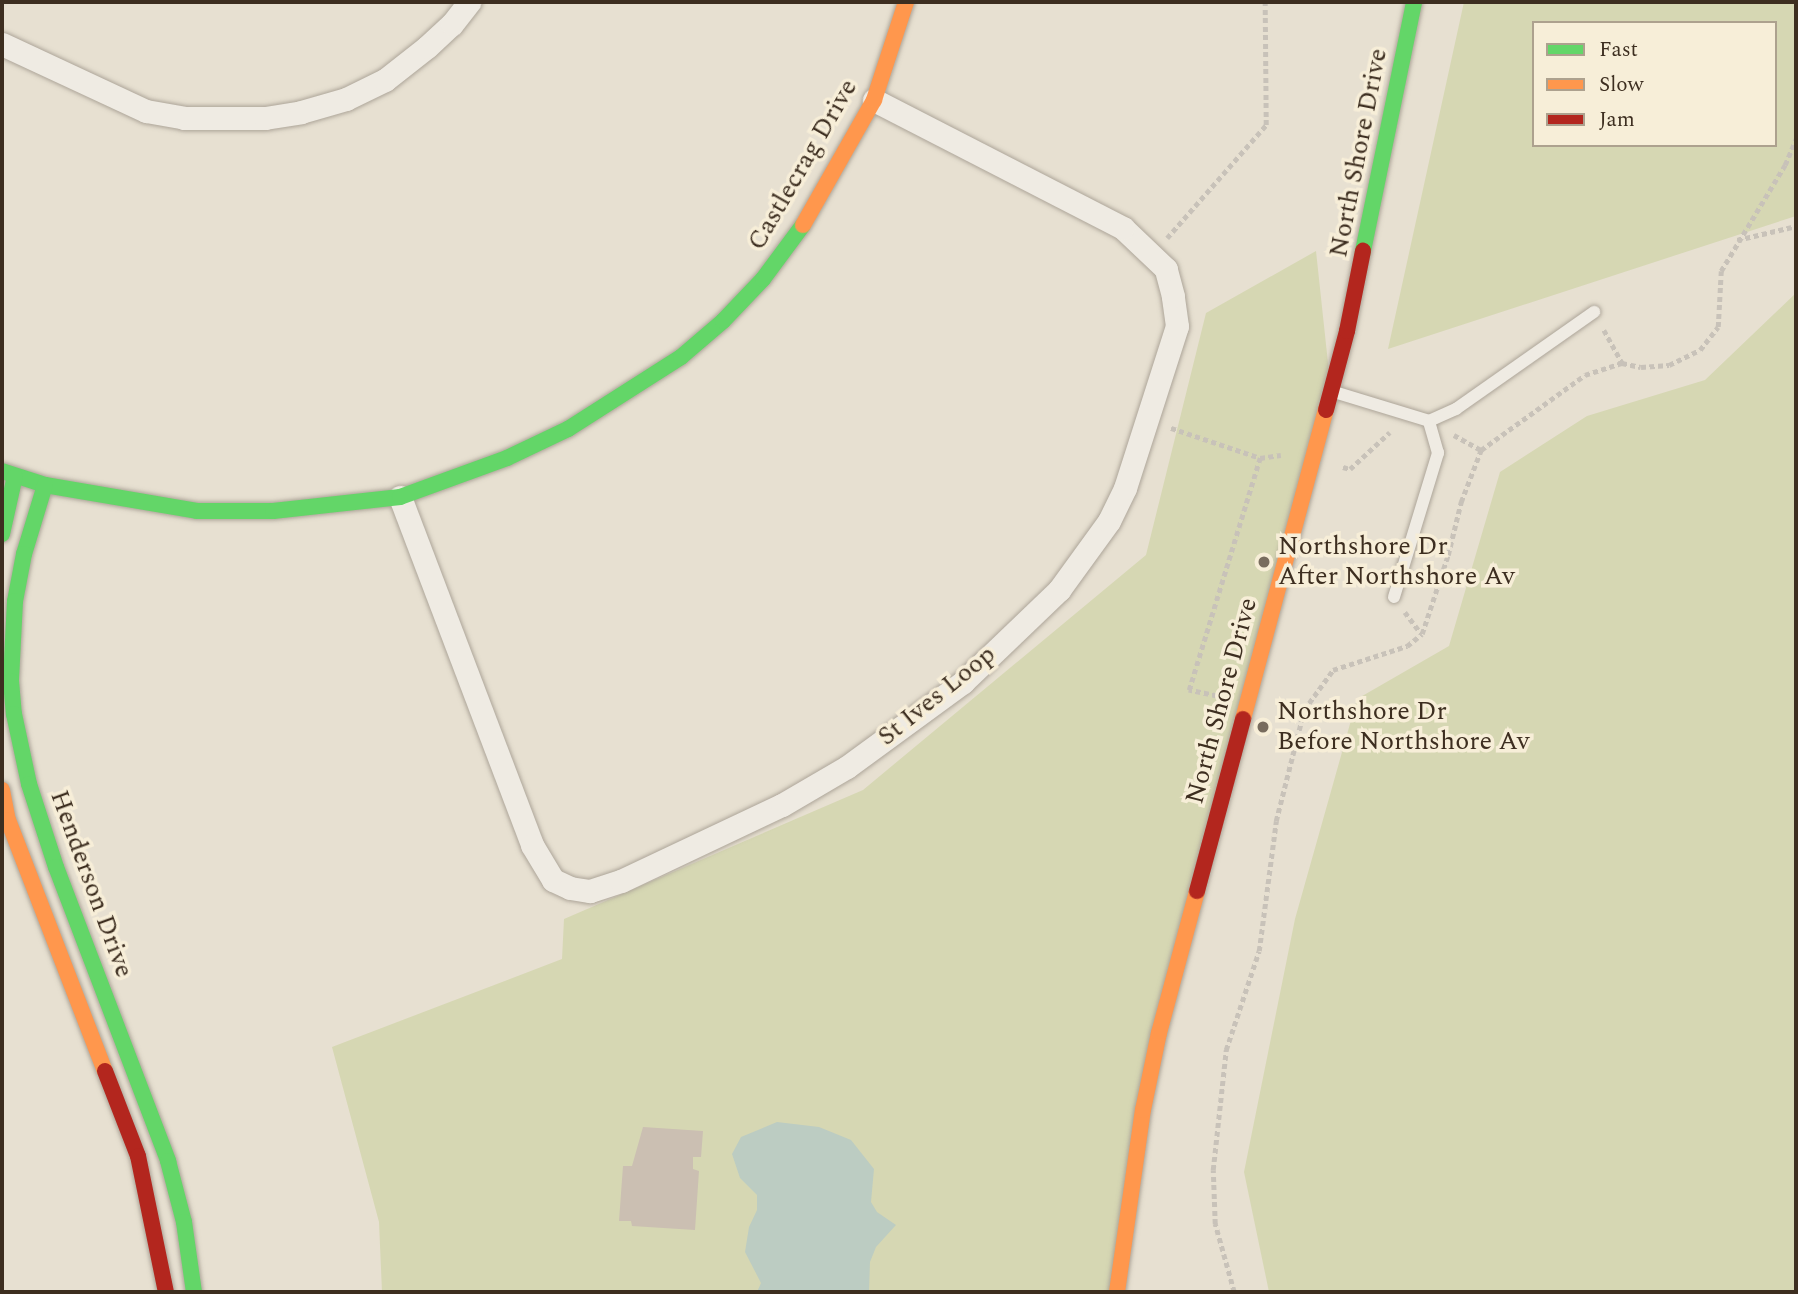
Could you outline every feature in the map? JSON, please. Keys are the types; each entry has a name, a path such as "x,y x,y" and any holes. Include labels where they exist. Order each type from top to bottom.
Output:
{"street":[{"path":"2,44 146,111 184,118 265,118 301,112 346,99 385,80 444,32 469,2"},
{"name":"Castlecrag Drive","path":"9,474 45,485 197,511 272,510 400,497 507,458 568,429 681,357 723,321 764,279 802,227 874,100 906,2"},
{"name":"North Shore Drive","path":"1117,1292 1143,1110 1159,1033 1331,391 1374,207 1414,2"},
{"name":"St Ives Loop","path":"400,497 532,845 553,880 570,888 590,891 668,861 811,790 963,682 1059,590 1089,553 1125,488 1177,326 1166,269 1123,228 874,100"},
{"path":"2,534 9,474"},
{"name":"Henderson Drive","path":"45,485 24,554 15,601 11,645 14,714 37,810 168,1161 184,1222 194,1292"},
{"name":"Henderson Drive","path":"2,790 5,821 138,1156 166,1292"},
{"path":"5,821 37,810"}],"lane":[{"path":"1331,391 1429,421 1456,409 1594,312"},
{"path":"1394,597 1438,453 1429,421"}],"path":[{"path":"1153,254 1266,125 1265,2"},
{"path":"1234,1292 1216,1224 1213,1170 1226,1050 1259,951 1276,821 1304,710 1333,670 1407,646 1422,634 1461,502 1481,450 1585,374 1622,363 1642,367 1669,366 1700,350 1718,327 1720,271 1736,240 1785,165 1796,139"},
{"path":"1736,240 1796,226"},
{"path":"1594,312 1622,363"},
{"path":"1147,419 1260,458"}],"green space":[{"path":"1464,2 1796,2 1796,216 1388,349"},
{"path":"1316,251 1331,391 1143,1110 1117,1292 382,1292 379,1222 332,1047 562,959 564,919 863,790 1146,555 1206,313"},
{"path":"1796,293 1796,1292 1269,1292 1244,1172 1295,919 1357,699 1449,646 1500,472 1587,416 1705,380"}],"shaded area":[{"path":"777,1122 819,1127 851,1140 874,1169 871,1202 877,1212 896,1225 876,1247 870,1262 869,1292 757,1292 761,1283 745,1252 749,1227 757,1210 757,1195 740,1178 732,1154 741,1137"}],"building":[{"path":"643,1127 703,1131 701,1157 693,1157 693,1169 699,1171 695,1230 632,1226 631,1221 619,1221 623,1166 632,1166"}],"traffic: fast":[{"path":"1363,251 1414,2"},
{"path":"2,471 45,485 197,511 273,511 400,497 507,458 568,429 681,357 723,321 763,279 803,225"},
{"path":"2,534 15,476"},
{"path":"45,485 24,554 15,601 11,681 14,714 29,784 56,867 168,1161 184,1222 194,1292"}],"traffic: slow":[{"path":"803,225 874,100 906,2"},
{"path":"1243,719 1326,410"},
{"path":"2,790 8,820 105,1071"},
{"path":"1117,1292 1143,1110 1159,1033 1197,891"}],"traffic: jam":[{"path":"1326,410 1347,331 1363,251"},
{"path":"1197,891 1243,719"},
{"path":"105,1071 138,1156 166,1292"}],"place":[{"name":"Northshore Dr After Northshore Av","path":"1264,562"},
{"name":"Northshore Dr Before Northshore Av","path":"1263,727"}]}
